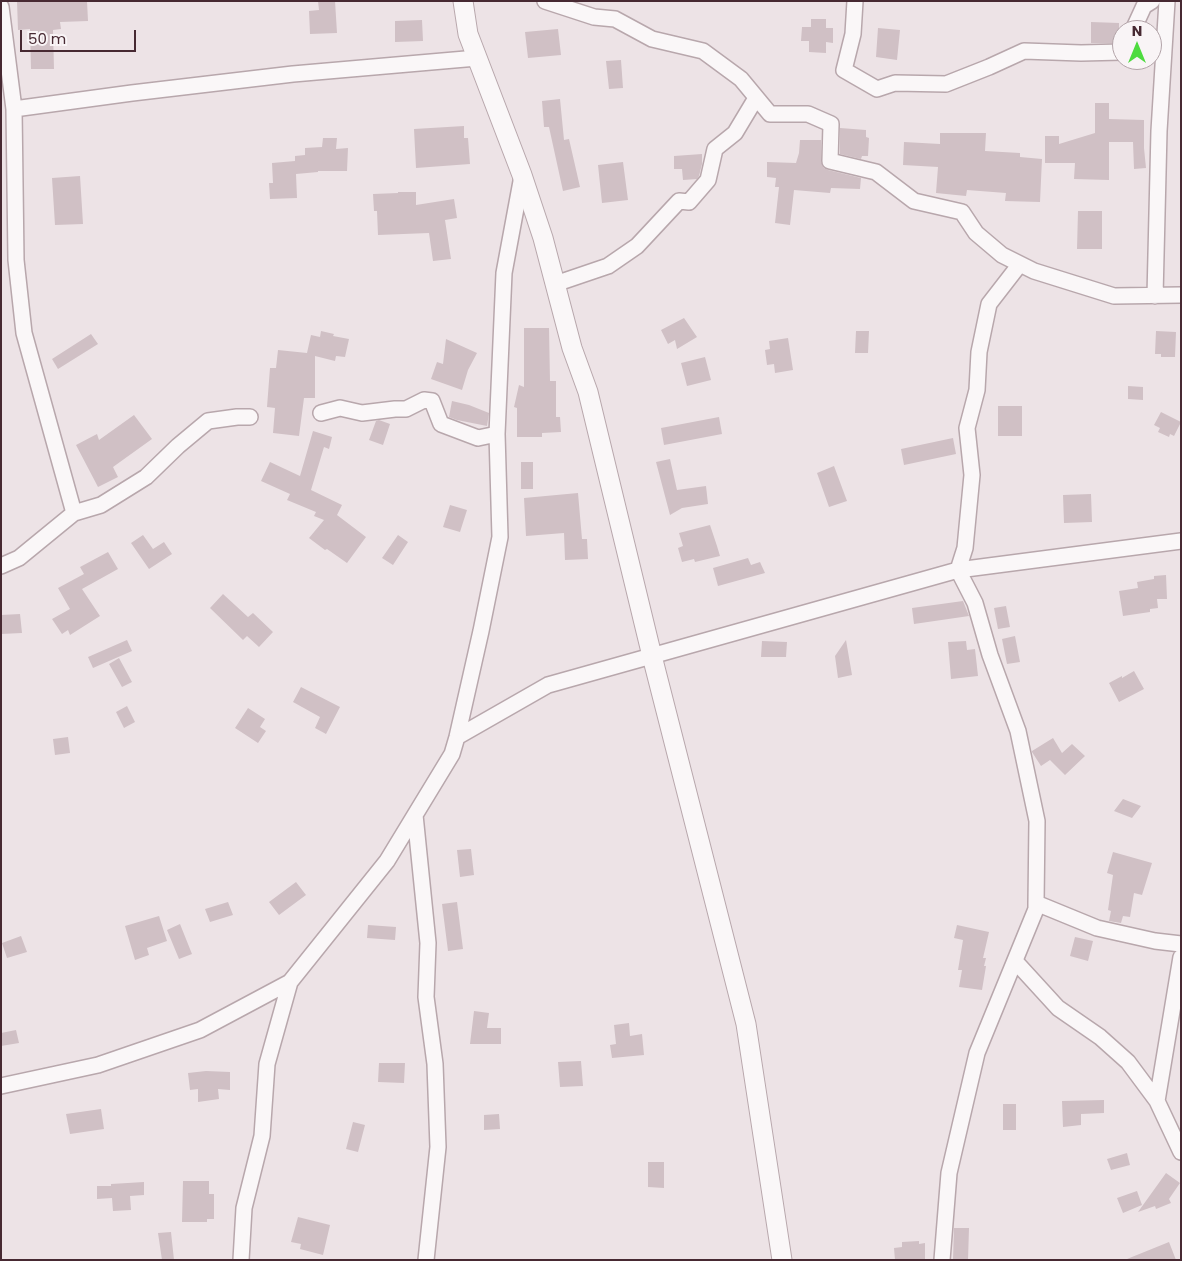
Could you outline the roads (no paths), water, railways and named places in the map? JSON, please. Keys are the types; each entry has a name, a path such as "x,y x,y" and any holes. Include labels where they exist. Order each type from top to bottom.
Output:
{"street":[{"path":"463,1 468,34 522,175 543,238 572,348 588,392 652,656 746,1024 782,1260"},
{"path":"546,1 594,17 615,19 652,39 703,51 741,79 770,114 808,114 831,124 830,161 876,172 914,201 962,212 976,234 1002,255 1034,271 1114,296 1181,295"},
{"path":"855,1 853,34 844,70 877,89 895,84 946,84 1024,51 1112,52"},
{"path":"1138,20 1144,6 1152,1"},
{"path":"1155,296 1159,131 1167,1"},
{"path":"1,7 14,109 9,260 24,334 74,513"},
{"path":"14,109 132,93 284,76 477,58"},
{"path":"555,284 608,266 637,246 679,201 688,202 708,180 715,149 735,134 756,98"},
{"path":"241,1260 244,1208 262,1136 267,1064 290,982 387,861 452,754 457,737 500,537 497,434 504,273 522,175"},
{"path":"942,1260 949,1173 977,1052 1036,910 1037,821 1018,731 990,655 975,602 958,570 965,548 972,475 968,428 976,390 979,352 990,304 1020,264"},
{"path":"321,413 340,408 362,413 406,409 424,400 432,401 441,424 478,438 497,434"},
{"path":"1,566 19,558 74,513 101,505 146,477 178,446 208,421 237,417 250,418"},
{"path":"457,737 548,685 958,570 1181,541"},
{"path":"415,815 428,943 426,997 435,1064 438,1147 426,1260"},
{"path":"1036,903 1096,928 1155,941 1181,944"},
{"path":"1157,1101 1181,957"},
{"path":"1015,960 1058,1008 1100,1036 1128,1062 1157,1101 1181,1152"},
{"path":"1,1086 98,1065 200,1030 290,982"}]}
